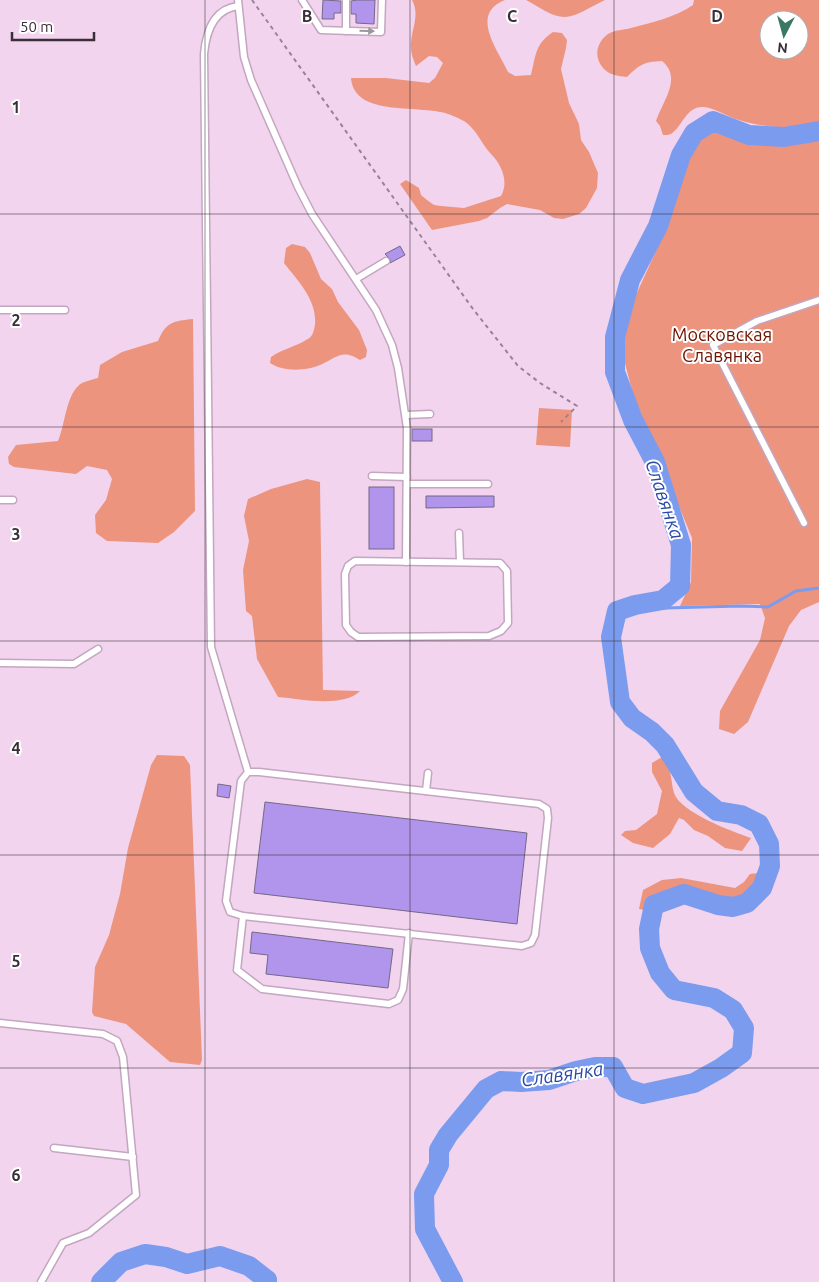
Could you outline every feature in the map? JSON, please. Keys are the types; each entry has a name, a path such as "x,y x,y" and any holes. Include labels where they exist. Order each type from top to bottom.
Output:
{"lane":[{"path":"302,0 321,30 381,32 382,0"},
{"path":"346,0 346,31"},
{"path":"248,772 211,647 204,54 205,37 211,24 229,7 238,3 244,57 251,80 298,187 312,214 376,310 392,345 406,415 406,562"},
{"path":"356,279 386,261"},
{"path":"804,523 713,345 757,322 819,300"},
{"path":"0,310 65,310"},
{"path":"406,415 430,414"},
{"path":"372,476 407,476"},
{"path":"407,484 488,484"},
{"path":"0,500 13,500"},
{"path":"459,533 460,562"},
{"path":"355,561 460,562 500,563 507,572 508,623 500,631 489,636 358,637 346,625 344,574 348,566 355,561"},
{"path":"0,663 74,664 98,650"},
{"path":"248,772 539,804 547,809 548,818 535,935 532,943 522,946 243,916 230,912 226,901 241,781 248,772"},
{"path":"426,791 428,773"},
{"path":"243,916 237,970 262,989 389,1004 398,1000 403,989 409,933"},
{"path":"0,1023 102,1034 117,1041 123,1057 136,1195 90,1233 63,1243 41,1282"},
{"path":"54,1148 133,1157"}],"path":[{"path":"252,0 484,323 518,366 540,383 577,406 561,422"}],"green space":[{"path":"412,0 505,0 494,6 489,14 487,23 493,43 508,72 515,76 531,75 539,46 553,32 562,33 567,40 561,69 569,103 579,124 581,140 589,152 598,173 597,188 586,208 579,214 563,219 554,218 540,210 507,204 487,218 479,221 432,230 400,184 406,180 419,188 421,195 434,205 464,208 501,196 504,179 501,168 495,158 474,130 464,121 439,112 377,105 364,99 355,91 351,78 386,78 429,83 435,78 443,63 437,57 429,56 416,66 411,52 415,16"},
{"path":"526,0 605,0 581,12 560,17"},
{"path":"694,0 819,0 819,125 789,128 758,125 702,107 692,110 671,134 663,135 656,121 671,82 668,68 662,61 651,62 639,66 627,77 614,75 603,68 597,54 601,41 608,34 663,19 693,5"},
{"name":"Московская Славянка","path":"707,130 723,131 746,141 800,142 819,140 819,602 801,610 789,626 748,722 734,734 719,729 720,711 760,640 765,618 760,604 680,606 691,582 692,538 633,394 621,348 629,310 662,238 683,157 694,141"},
{"path":"292,244 305,247 310,253 321,279 332,289 338,302 359,330 367,350 366,357 360,360 354,356 344,354 320,365 301,369 281,368 270,363 271,357 275,354 310,337 315,327 315,315 310,299 284,263 286,248"},
{"path":"193,319 195,511 174,532 158,543 107,541 96,533 95,515 106,500 112,479 107,470 87,466 76,474 14,467 9,464 8,457 16,445 58,441 72,394 82,383 98,378 100,365 122,352 158,341 167,326 175,322"},
{"path":"539,408 572,410 570,447 536,445"},
{"path":"307,479 320,482 323,690 360,691 353,696 333,701 278,697 257,659 252,616 246,611 243,570 249,541 244,516 248,499 271,489"},
{"path":"157,755 184,756 190,765 202,1060 200,1065 170,1062 126,1024 94,1016 92,1012 95,967 109,935 120,894 128,848 151,765"},
{"path":"662,757 670,770 674,793 678,800 696,814 751,838 742,851 725,848 708,836 694,830 684,820 679,818 670,834 653,848 633,843 621,835 625,831 636,830 657,814 662,791 652,772 652,763"},
{"path":"759,873 759,884 744,898 722,901 698,891 673,891 653,900 649,911 639,909 643,890 662,880 681,878 735,888 744,882 750,874"}],"building":[{"path":"323,0 341,1 341,13 334,13 334,19 322,19"},
{"path":"375,0 374,24 356,23 356,14 351,14 351,1"},
{"path":"400,246 405,255 390,263 390,259 385,254"},
{"path":"412,429 432,429 432,441 412,441"},
{"path":"369,487 394,487 394,549 369,549"},
{"path":"426,496 494,496 494,507 426,508"},
{"path":"218,784 231,786 229,798 217,796"},
{"path":"265,802 527,833 517,924 254,893"},
{"path":"252,932 393,949 388,988 266,974 268,955 250,953"}],"waterway":[{"name":"Славянка","path":"453,1282 425,1229 424,1194 439,1165 439,1150 448,1135 486,1089 501,1081 549,1080 595,1067 613,1067 625,1088 643,1094 694,1083 721,1068 742,1053 744,1028 733,1010 714,998 674,990 660,973 650,948 649,929 654,905 684,894 718,905 733,907 747,903 762,888 770,866 769,844 759,824 741,815 717,811 694,792 665,745 652,732 632,718 620,702 611,637 617,611 635,605 663,600 680,586 681,545 655,462 633,420 615,372 615,337 630,280 658,226 681,155 694,133 713,121 749,135 784,137 819,131"},
{"path":"655,601 665,608 768,607 796,591 819,588"},
{"name":"Славянка","path":"101,1282 121,1262 145,1254 166,1257 187,1264 220,1256 249,1266 267,1282"}]}
